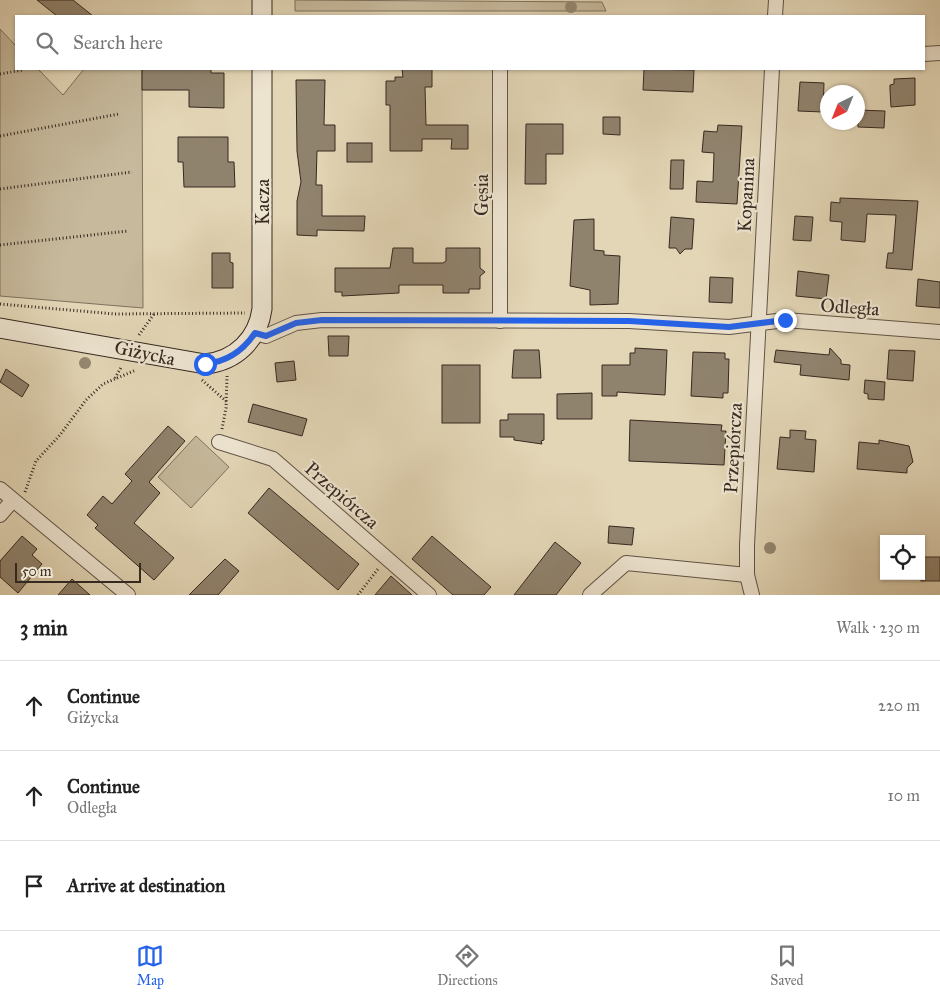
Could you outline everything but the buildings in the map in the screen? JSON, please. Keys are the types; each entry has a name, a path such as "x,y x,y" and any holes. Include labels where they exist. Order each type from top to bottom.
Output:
{"street":[{"path":"262,0 262,15"},
{"path":"775,15 776,0"},
{"path":"925,54 940,53"},
{"name":"Kacza","path":"255,333 260,325 262,310 262,70"},
{"name":"Gęsia","path":"500,70 500,321"},
{"name":"Kopanina","path":"757,324 772,70"},
{"path":"255,333 266,336 296,323 322,320 629,321 729,327 757,324"},
{"name":"Odległa","path":"757,324 785,320 940,332"},
{"name":"Przepiórcza","path":"752,595 746,575 757,324"},
{"name":"Giżycka","path":"0,328 118,347 186,362 205,364 224,360 241,348 255,333"},
{"name":"Przepiórcza","path":"219,442 273,459 429,595"},
{"path":"0,489 18,498 128,595"},
{"path":"0,515 18,498"},
{"path":"590,595 626,563 746,575"}],"path":[{"path":"0,74 22,70"},
{"path":"0,136 119,114"},
{"path":"0,189 132,172"},
{"path":"0,245 128,231"},
{"path":"0,304 115,314 251,312"},
{"path":"219,442 227,402 228,382 224,360"},
{"path":"18,498 36,460 60,435 86,400 103,384 129,374 143,365"},
{"path":"201,379 227,402"},
{"path":"358,595 386,558"}],"shaded area":[{"path":"295,0 602,2 606,11 295,11"},
{"path":"0,29 15,45 15,70 39,70 63,95 83,70 142,70 143,308 0,296"},
{"path":"196,436 229,467 191,508 158,477"}],"route":[{"path":"205,364 229,358 245,345 255,333 259,336 266,336 296,323 322,320 629,321 729,327 785,320"}]}
